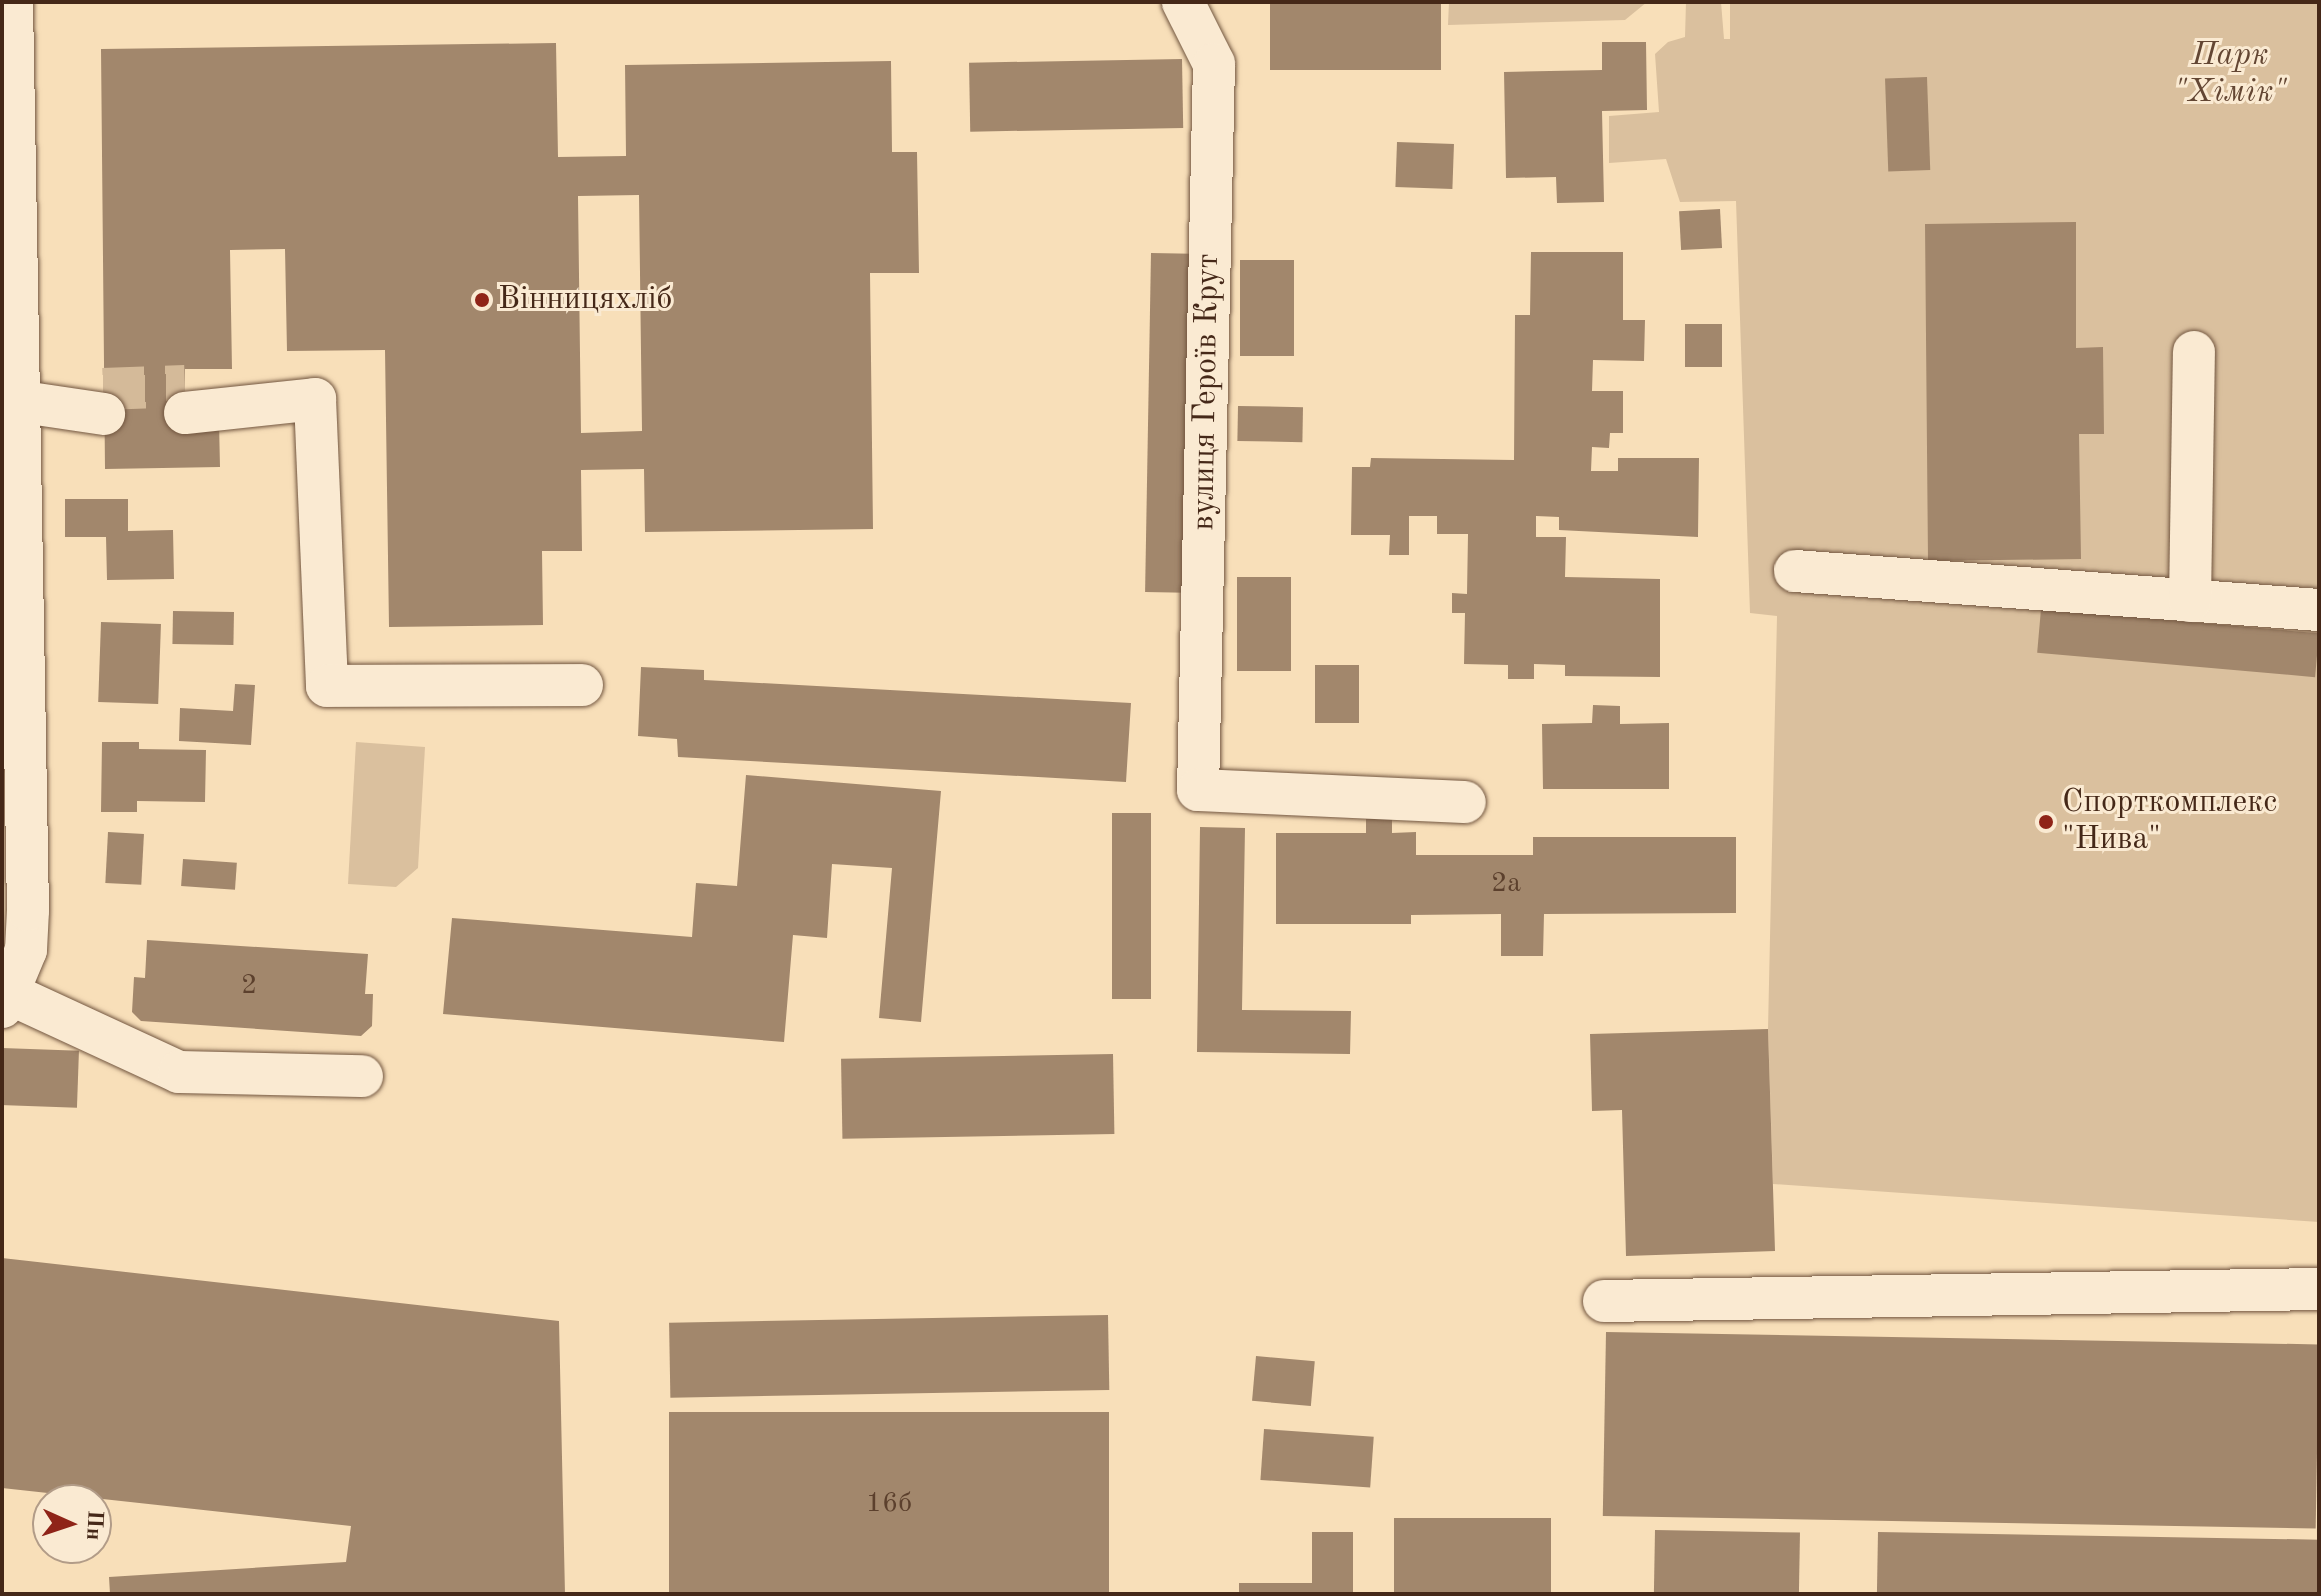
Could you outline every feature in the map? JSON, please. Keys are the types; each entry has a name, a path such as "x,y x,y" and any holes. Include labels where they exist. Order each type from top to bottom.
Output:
{"street":[{"path":"12,2 23,402 15,844 28,910 26,950 6,1001 179,1072 362,1076"},
{"name":"вулиця Героїв Крут","path":"1183,2 1214,64 1198,790 1465,802"},
{"path":"2190,601 2194,352"},
{"path":"185,400 315,399 327,686 582,685"},
{"path":"23,402 104,402"},
{"path":"1795,571 2319,610"},
{"path":"1604,1301 2319,1289"}],"green space":[{"path":"1449,2 1647,2 1625,20 1448,25"},
{"name":"Спорткомплекс \"Нива\"","path":"1686,2 1721,2 1724,39 1730,39 1730,2 2319,2 2319,1222 1773,1184 1768,1029 1777,616 1750,613 1736,201 1680,202 1666,159 1609,163 1609,116 1659,112 1655,54 1668,42 1685,37"},
{"path":"356,742 425,747 418,868 396,887 348,884"}],"building":[{"path":"1270,2 1441,2 1441,70 1270,70"},
{"path":"1602,42 1646,42 1647,110 1602,111 1604,202 1557,203 1556,177 1506,178 1504,72 1602,70"},
{"path":"556,43 558,157 626,156 625,65 891,61 892,152 917,152 919,273 870,273 873,529 645,532 644,469 581,470 582,551 542,551 543,625 389,627 385,350 287,351 285,249 230,250 232,369 185,369 185,413 219,422 220,467 105,469 101,49","holes":["639,195 642,431 581,433 578,196"]},
{"path":"1182,59 1183,128 970,132 969,63"},
{"path":"1927,77 1930,170 1888,171 1885,78"},
{"path":"1397,142 1454,144 1452,189 1395,187"},
{"path":"1720,209 1722,248 1681,250 1679,211"},
{"path":"2076,222 2076,348 2103,347 2104,434 2079,434 2081,559 1928,561 1925,224"},
{"path":"1531,252 1623,252 1623,320 1645,320 1644,361 1593,360 1592,391 1623,391 1623,433 1610,433 1609,448 1592,447 1591,471 1618,471 1618,458 1699,458 1698,537 1559,530 1559,517 1536,516 1536,537 1566,537 1565,577 1660,579 1660,677 1565,676 1565,665 1534,664 1534,679 1508,679 1508,665 1464,664 1465,613 1452,613 1452,593 1467,594 1468,534 1437,534 1437,516 1409,516 1409,555 1389,555 1390,535 1351,535 1352,467 1370,467 1371,458 1514,460 1515,315 1530,315"},
{"path":"1151,253 1192,254 1186,593 1145,592"},
{"path":"1240,260 1294,260 1294,356 1240,356"},
{"path":"1685,324 1722,324 1722,367 1685,367"},
{"path":"1238,406 1303,407 1302,442 1237,441"},
{"path":"65,499 128,499 128,531 173,530 174,579 107,580 106,537 65,537"},
{"path":"1237,577 1291,577 1291,671 1237,671"},
{"path":"2041,609 2319,633 2315,677 2037,653"},
{"path":"173,611 234,612 233,645 172,644"},
{"path":"101,622 161,624 158,704 98,702"},
{"path":"1315,665 1359,665 1359,723 1315,723"},
{"path":"641,667 704,670 704,680 1131,703 1126,782 678,757 677,739 638,736"},
{"path":"235,684 255,685 251,745 179,741 180,708 233,711"},
{"path":"1593,705 1620,706 1620,724 1669,723 1669,789 1543,789 1542,724 1592,723"},
{"path":"102,742 139,742 139,749 206,750 205,802 137,801 137,812 101,812"},
{"path":"746,775 941,791 921,1022 879,1018 892,868 832,864 827,938 793,935 784,1042 443,1014 452,918 692,937 696,883 737,886"},
{"path":"1112,813 1151,813 1151,999 1112,999"},
{"path":"1366,819 1392,819 1392,833 1416,832 1416,855 1533,855 1533,837 1736,837 1736,913 1544,914 1543,956 1501,956 1501,914 1411,915 1411,924 1276,924 1276,833 1366,833"},
{"path":"1200,827 1245,828 1242,1010 1351,1011 1350,1054 1197,1052"},
{"path":"108,832 144,834 141,885 105,883"},
{"path":"183,859 237,863 235,890 181,886"},
{"path":"147,940 368,954 365,994 373,994 372,1026 361,1036 141,1021 132,1012 134,977 145,978"},
{"path":"1768,1029 1775,1251 1626,1256 1622,1110 1592,1111 1590,1034"},
{"path":"2,1048 79,1051 77,1108 2,1105"},
{"path":"1113,1054 1114,1134 842,1139 841,1059"},
{"path":"2,1258 559,1321 565,1594 110,1594 109,1577 346,1562 351,1526 112,1500 112,1484 32,1484 32,1491 2,1488"},
{"path":"1108,1315 1109,1390 670,1398 669,1323"},
{"path":"1606,1332 2319,1344 2316,1528 1603,1516"},
{"path":"1256,1356 1315,1361 1311,1406 1252,1401"},
{"path":"669,1412 1109,1412 1109,1594 669,1594"},
{"path":"1264,1429 1374,1437 1370,1488 1260,1480"},
{"path":"1394,1518 1551,1518 1551,1594 1394,1594"},
{"path":"1655,1530 1800,1533 1799,1594 1654,1594"},
{"path":"1312,1532 1353,1532 1353,1594 1239,1594 1239,1583 1312,1583"},
{"path":"1878,1532 2319,1540 2318,1594 1877,1594"}],"tunnel":[{"path":"103,389 185,386"}],"place":[{"name":"Вінницяхліб","path":"482,300"},
{"name":"Спорткомплекс \"Нива\"","path":"2046,822"}],"park label":[{"name":"Парк \"Хімік\"","path":"2230,76"}]}
